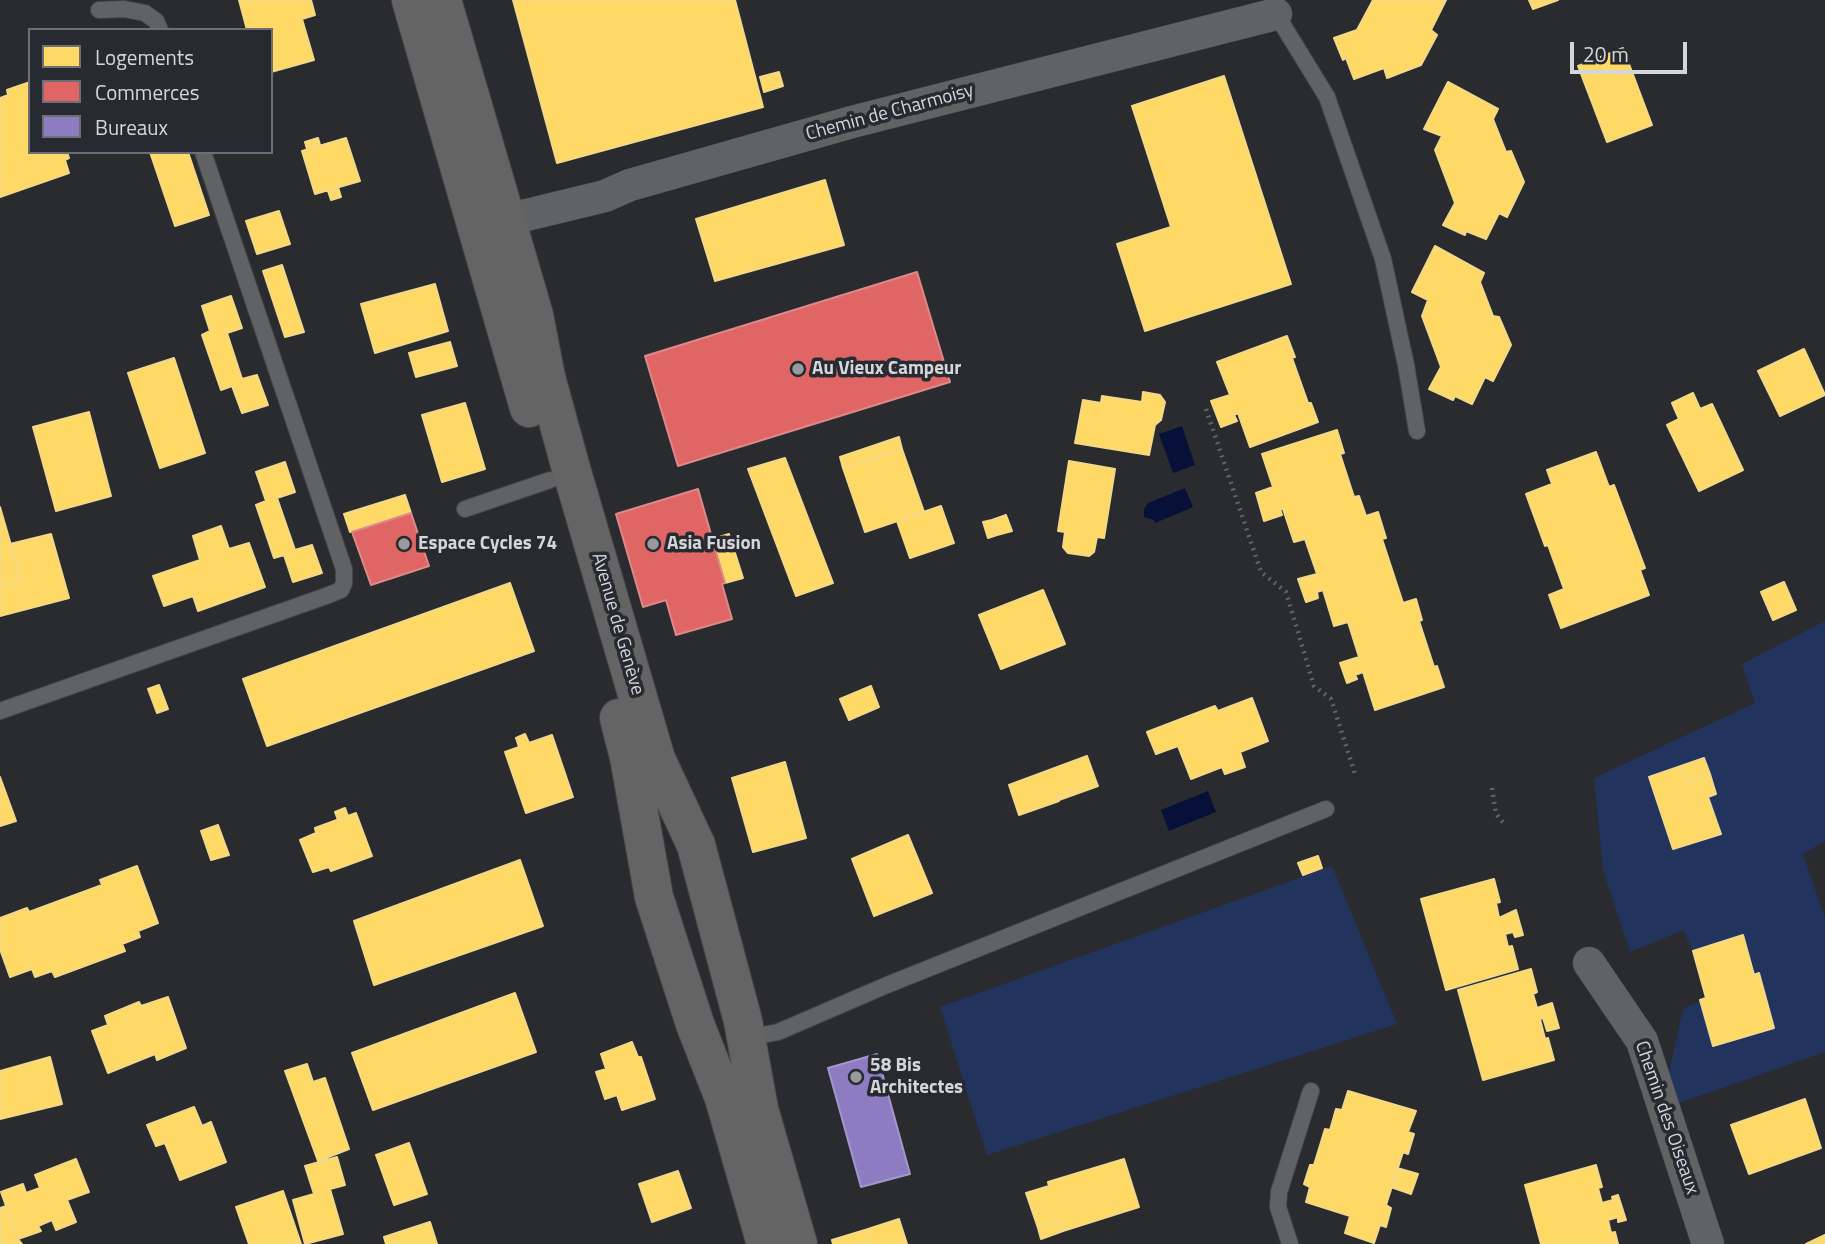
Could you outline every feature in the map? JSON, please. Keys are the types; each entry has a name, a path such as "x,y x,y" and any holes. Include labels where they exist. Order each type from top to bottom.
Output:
{"main road":[{"name":"Avenue de Genève","path":"411,0 491,223 534,315 546,377 563,440 656,759 691,832 730,968 747,1038 759,1109 798,1244"},
{"name":"Avenue de Genève","path":"442,0 550,480 624,735 659,913 681,984 724,1098 766,1244"},
{"path":"659,913 709,898"},
{"path":"681,984 730,968"}],"street":[{"name":"Chemin de Charmoisy","path":"491,223 605,196 631,185 852,121 1276,14"},
{"name":"Chemin des Oiseaux","path":"1589,963 1642,1041 1708,1244"}],"lane":[{"path":"99,10 124,9 145,13 156,21 159,28"},
{"path":"1276,14 1327,96 1379,246 1406,365 1417,431"},
{"path":"0,711 327,596 341,590 344,583 341,559 204,154"},
{"path":"465,509 550,480"},
{"path":"747,1038 778,1032 887,985 1326,809"},
{"path":"1290,1244 1278,1207 1279,1192 1311,1091"}],"path":[{"path":"1206,409 1261,572 1286,592 1314,686 1331,699 1356,777"},
{"path":"1492,788 1496,814 1506,826"}],"shaded area":[{"path":"1182,426 1195,465 1173,473 1159,434"},
{"path":"1185,488 1193,507 1155,523 1154,520 1144,517 1144,509 1148,503"},
{"path":"1825,621 1825,841 1803,854 1825,918 1825,1052 1679,1103 1669,1072 1683,1009 1706,998 1693,951 1683,930 1630,952 1603,870 1594,778 1755,703 1742,664"},
{"path":"1208,791 1216,812 1169,831 1161,810"},
{"path":"1332,866 1397,1024 987,1155 940,1007"}],"building: Logements":[{"path":"239,0 311,0 315,15 302,19 314,60 273,71 273,28 246,28"},
{"path":"513,0 735,0 763,107 557,163"},
{"path":"1373,0 1446,0 1431,30 1437,35 1421,65 1387,78 1384,68 1354,79 1334,38 1357,30"},
{"path":"1529,0 1558,0 1533,9"},
{"path":"1623,48 1652,125 1607,142 1578,66"},
{"path":"779,72 783,86 764,92 760,77"},
{"path":"1224,76 1291,284 1145,331 1117,244 1171,227 1132,106"},
{"path":"1448,82 1498,109 1493,119 1506,152 1511,151 1524,182 1507,217 1499,213 1486,239 1466,231 1465,235 1443,225 1455,203 1435,150 1442,136 1424,129"},
{"path":"28,83 28,154 68,154 69,158 65,160 69,173 0,197 0,98 8,95 7,90"},
{"path":"318,138 320,145 307,149 305,142"},
{"path":"346,138 360,181 315,194 302,151"},
{"path":"151,154 189,154 209,215 175,226"},
{"path":"825,180 844,245 715,281 696,219"},
{"path":"338,187 341,197 331,200 328,191"},
{"path":"279,211 290,244 257,254 246,221"},
{"path":"1435,246 1484,273 1480,282 1493,316 1499,317 1511,345 1493,381 1485,377 1472,404 1455,396 1453,400 1429,389 1441,367 1422,316 1428,300 1412,292"},
{"path":"282,265 304,332 285,337 263,271"},
{"path":"435,284 448,331 375,353 361,304"},
{"path":"231,296 242,328 227,333 242,379 257,375 268,405 242,413 232,386 221,390 202,335 210,331 202,306"},
{"path":"1287,336 1308,403 1311,403 1318,422 1250,447 1238,413 1234,415 1237,421 1221,427 1211,401 1230,395 1217,362"},
{"path":"450,342 457,366 416,377 409,353"},
{"path":"1804,349 1825,395 1780,416 1758,371"},
{"path":"174,358 205,453 160,468 128,373"},
{"path":"1143,392 1160,395 1165,402 1161,420 1155,425 1149,455 1075,443 1083,400 1101,403 1102,396 1142,402"},
{"path":"1693,393 1700,409 1712,404 1743,470 1699,491 1667,425 1679,419 1672,403"},
{"path":"465,403 485,469 442,482 422,415"},
{"path":"89,412 111,496 56,511 33,427"},
{"path":"1337,430 1344,453 1340,454 1354,497 1359,496 1366,516 1378,512 1386,538 1382,539 1403,603 1416,599 1422,620 1419,621 1434,667 1437,666 1444,687 1375,710 1363,672 1355,675 1357,679 1347,683 1340,663 1359,657 1348,622 1334,626 1323,590 1317,592 1318,598 1306,602 1298,579 1317,574 1305,539 1294,542 1283,509 1280,509 1282,515 1264,521 1256,493 1273,487 1262,454"},
{"path":"899,437 902,449 843,468 840,457"},
{"path":"902,449 924,512 865,532 843,468"},
{"path":"1596,452 1609,487 1614,485 1645,568 1640,570 1649,595 1561,628 1549,595 1564,589 1526,494 1552,484 1547,470"},
{"path":"785,458 833,583 796,596 748,469"},
{"path":"1069,461 1115,469 1104,538 1097,537 1094,552 1089,556 1068,553 1063,547 1065,532 1058,531"},
{"path":"285,462 295,492 277,498 295,550 312,545 322,573 293,582 284,555 274,558 256,505 266,501 256,472"},
{"path":"405,495 411,513 350,532 344,514"},
{"path":"941,506 954,543 910,558 897,521"},
{"path":"0,507 21,580 0,586"},
{"path":"1006,515 1012,531 997,535 992,520"},
{"path":"992,520 997,535 988,538 983,522"},
{"path":"221,526 229,549 249,543 265,587 198,611 193,596 164,606 153,576 200,560 193,536"},
{"path":"51,534 69,598 0,616 0,586 21,580 10,544"},
{"path":"729,534 743,578 725,583 712,539"},
{"path":"1784,582 1796,610 1773,620 1761,592"},
{"path":"510,583 534,651 267,746 243,679"},
{"path":"1043,590 1065,644 1001,669 979,615"},
{"path":"159,685 168,709 157,713 148,689"},
{"path":"871,686 879,707 849,720 840,699"},
{"path":"1252,698 1268,741 1240,752 1245,767 1225,774 1222,767 1191,779 1178,746 1156,754 1147,732 1215,706 1218,711"},
{"path":"525,734 529,743 552,735 573,797 526,813 505,752 519,747 516,738"},
{"path":"1087,756 1096,781 1057,795 1059,801 1019,815 1009,785"},
{"path":"1704,758 1710,774 1688,782 1681,766"},
{"path":"785,762 806,838 753,852 732,778"},
{"path":"1681,766 1688,782 1710,774 1716,794 1708,797 1721,834 1673,849 1649,777"},
{"path":"0,777 16,821 0,826"},
{"path":"1096,781 1098,786 1059,800 1057,795"},
{"path":"345,808 348,816 338,820 335,812"},
{"path":"356,813 372,856 331,871 329,867 313,872 300,840 316,833 315,828"},
{"path":"218,825 229,855 211,860 201,831"},
{"path":"908,835 932,893 874,916 852,859"},
{"path":"1318,856 1322,868 1303,875 1298,863"},
{"path":"520,860 543,926 374,985 354,921"},
{"path":"137,866 158,923 138,931 140,937 122,944 125,951 55,977 52,971 35,977 32,969 10,977 0,949 0,918 27,908 29,912 102,885 100,880"},
{"path":"1494,879 1500,902 1496,903 1499,918 1516,910 1523,935 1515,937 1513,932 1505,934 1508,947 1512,946 1518,969 1446,990 1421,899"},
{"path":"1743,935 1754,975 1759,973 1774,1028 1713,1046 1700,1000 1706,998 1693,951"},
{"path":"1531,969 1537,992 1533,994 1537,1008 1552,1003 1559,1028 1547,1031 1543,1018 1540,1019 1554,1060 1483,1080 1458,990"},
{"path":"515,993 536,1052 373,1110 352,1053"},
{"path":"168,997 186,1048 157,1060 155,1054 108,1073 92,1031 108,1025 105,1016 139,1002 141,1006"},
{"path":"632,1042 638,1057 641,1057 655,1099 622,1110 617,1095 605,1099 596,1072 606,1069 601,1054"},
{"path":"50,1057 62,1104 0,1119 0,1071"},
{"path":"307,1064 313,1082 325,1078 349,1149 318,1161 285,1071"},
{"path":"1348,1091 1416,1111 1408,1132 1414,1134 1408,1154 1403,1152 1386,1205 1391,1208 1386,1227 1380,1225 1374,1243 1345,1233 1350,1216 1306,1202 1310,1187 1304,1184 1310,1165 1314,1165 1325,1129 1330,1130 1336,1109 1342,1110"},
{"path":"1805,1099 1821,1148 1749,1174 1731,1125"},
{"path":"194,1107 202,1126 211,1122 226,1162 180,1180 165,1143 156,1146 147,1125"},
{"path":"409,1143 427,1194 394,1205 376,1155"},
{"path":"337,1157 345,1185 330,1189 343,1234 305,1244 293,1200 314,1194 305,1166"},
{"path":"76,1159 89,1192 67,1200 76,1222 56,1230 52,1220 38,1226 41,1231 18,1239 1,1192 23,1184 26,1193 40,1188 35,1175"},
{"path":"1124,1159 1139,1207 1063,1231 1060,1220 1038,1228 1026,1193 1049,1186 1048,1182"},
{"path":"1596,1165 1602,1187 1598,1188 1602,1203 1613,1200 1612,1197 1618,1195 1626,1220 1618,1222 1618,1217 1608,1220 1611,1233 1615,1232 1618,1244 1541,1244 1525,1185"},
{"path":"1397,1168 1418,1174 1411,1194 1391,1187"},
{"path":"678,1171 691,1208 652,1222 639,1184"},
{"path":"283,1191 301,1244 249,1244 236,1207"},
{"path":"6,1206 22,1244 1,1244 0,1208"},
{"path":"899,1219 907,1244 869,1244 865,1230"},
{"path":"1060,1220 1063,1231 1041,1239 1038,1228"},
{"path":"430,1222 437,1244 386,1244 384,1237"},
{"path":"865,1230 869,1244 833,1244 832,1240"},
{"path":"1825,1235 1825,1244 1806,1244"}],"building: Commerces":[{"name":"Au Vieux Campeur","path":"917,272 950,382 678,466 645,356"},
{"path":"698,489 725,583 722,584 732,619 676,635 666,600 643,607 616,514"},
{"path":"411,513 429,566 371,585 352,532"}],"building: Bureaux":[{"path":"877,1054 910,1174 861,1187 828,1068"}],"place":[{"name":"Au Vieux Campeur","path":"798,369"},
{"name":"Espace Cycles 74","path":"404,544"},
{"name":"Asia Fusion","path":"653,544"},
{"name":"58 Bis Architectes","path":"856,1077"}]}
